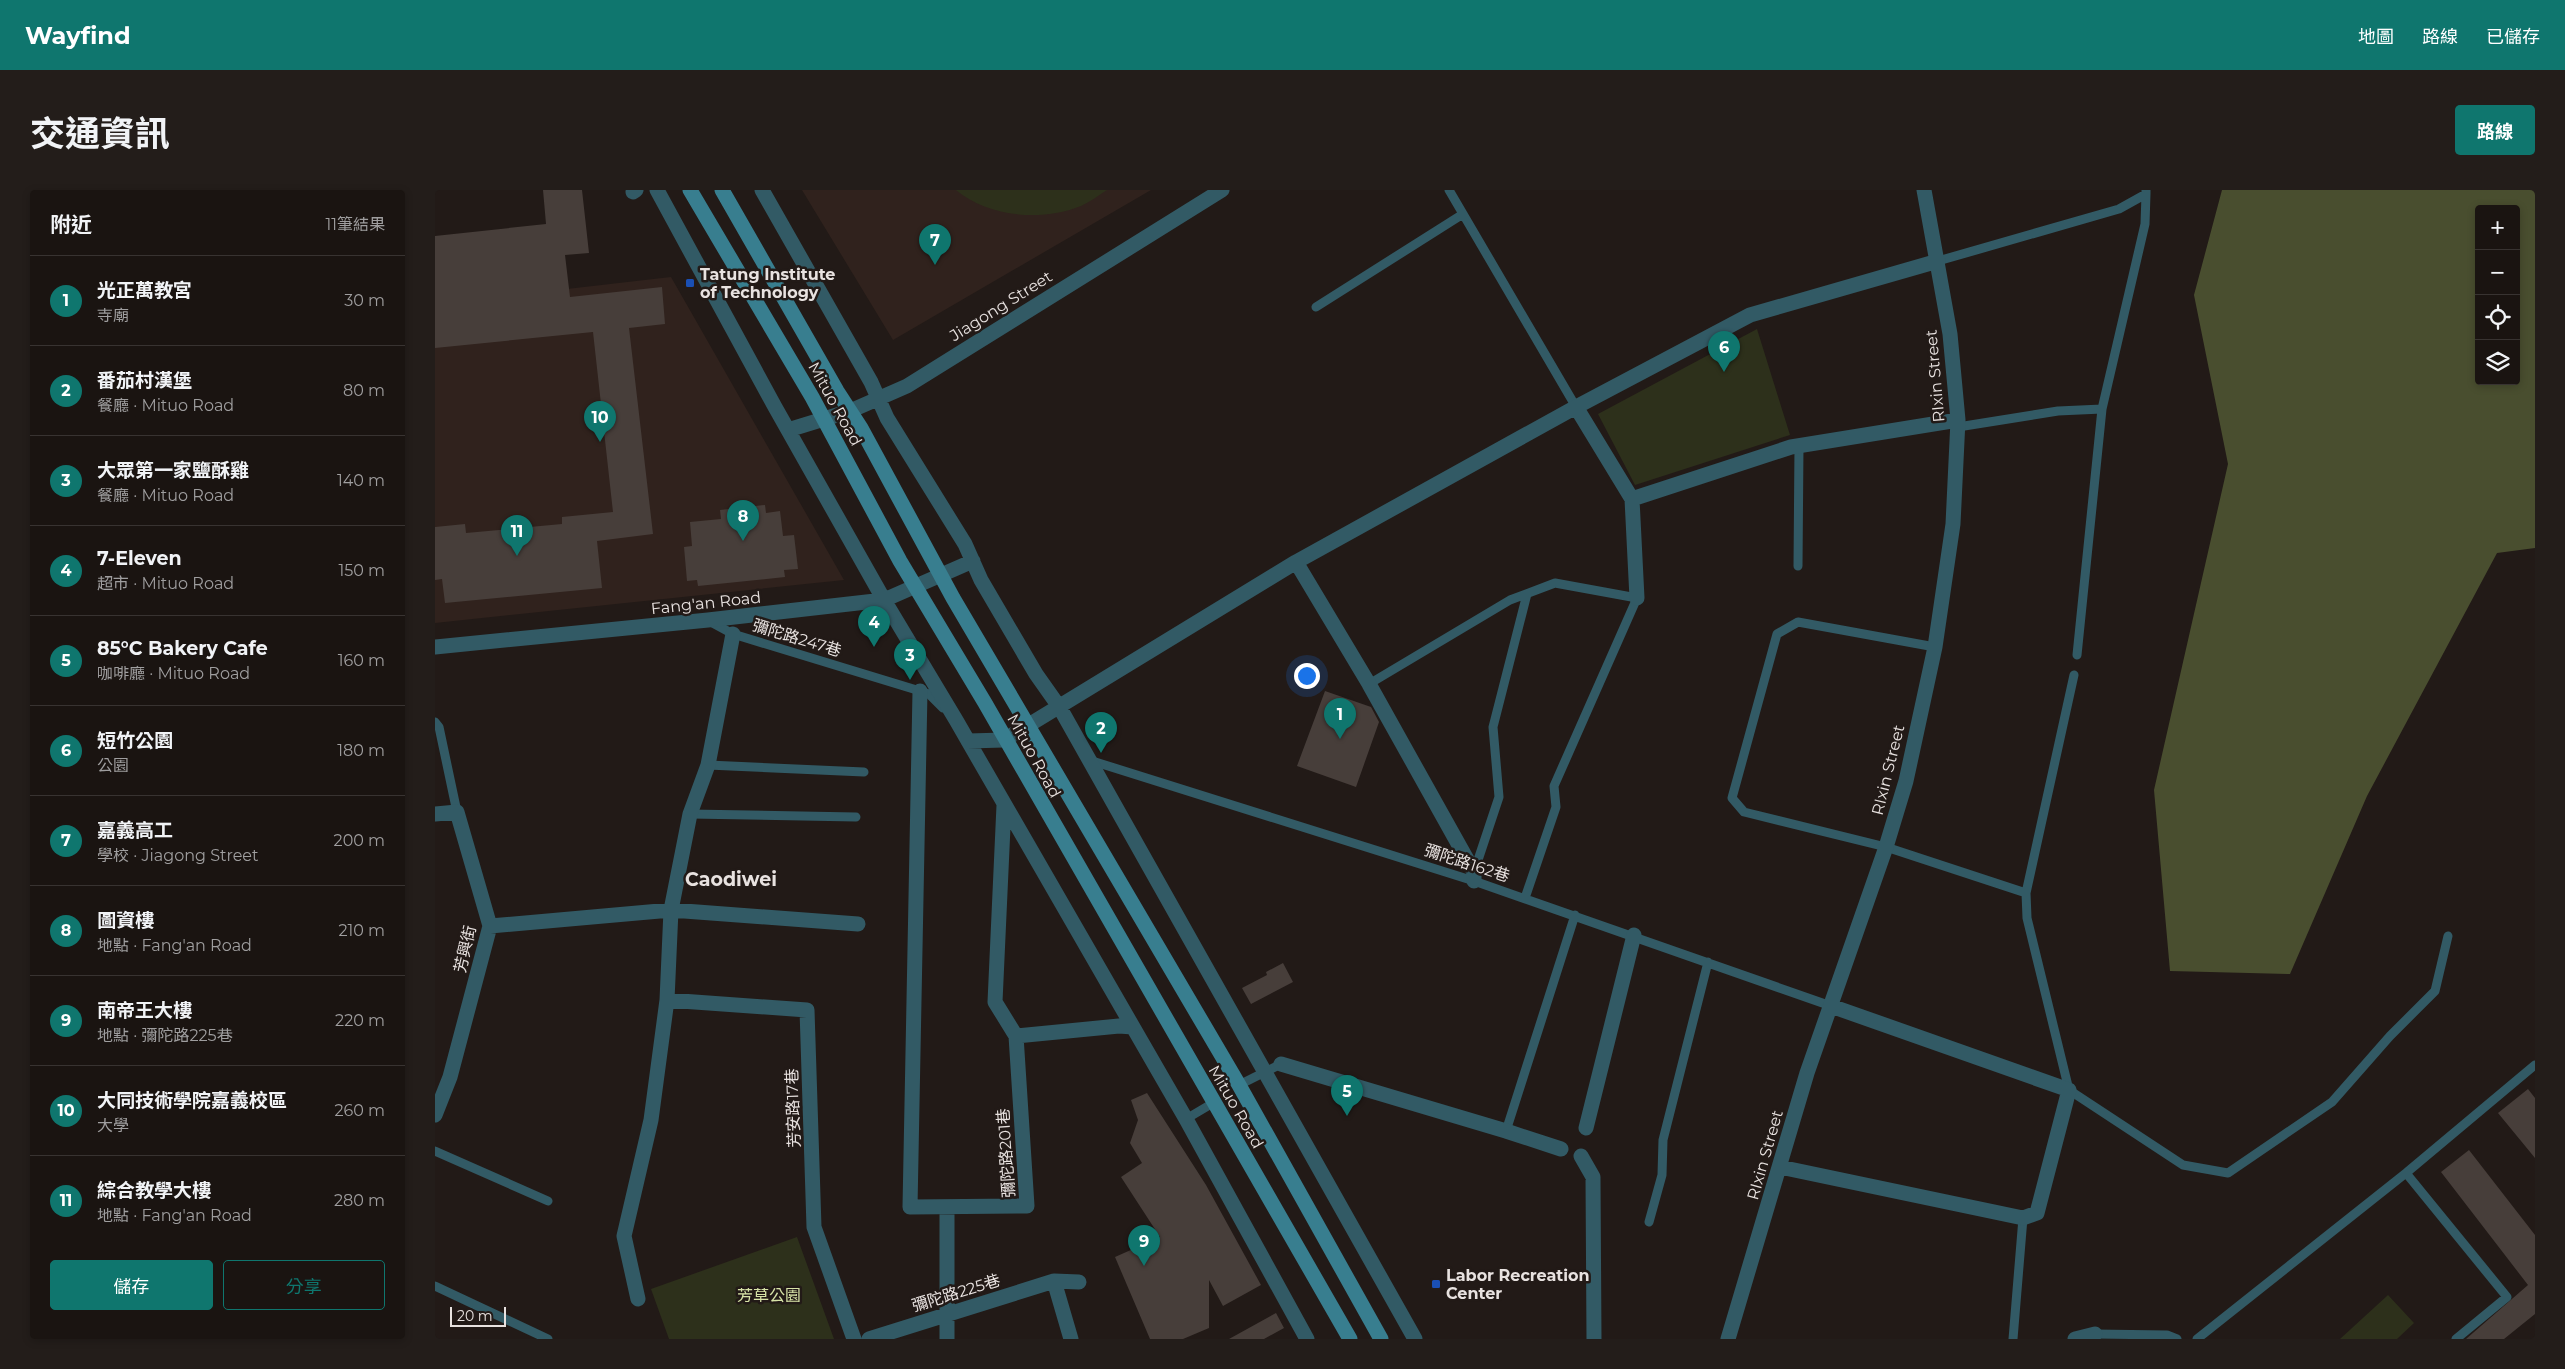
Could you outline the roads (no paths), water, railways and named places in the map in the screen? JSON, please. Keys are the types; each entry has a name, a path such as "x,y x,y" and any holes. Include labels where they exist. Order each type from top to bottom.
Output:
{"street":[{"path":"657,190 788,430 884,600 956,720 1186,1119 1307,1339"},
{"name":"Mituo Road","path":"690,190 823,419 1004,740 1350,1339"},
{"name":"Mituo Road","path":"722,190 850,411 940,575 1239,1085 1381,1339"},
{"path":"761,190 871,382 878,400 965,544 981,580 1036,674 1060,708 1415,1339"},
{"name":"Jiagong Street","path":"788,430 850,411 907,386 1222,190"},
{"name":"RIxin Street","path":"1728,1339 1807,1073 1886,847 1906,781 1935,647 1953,524 1958,424 1950,334 1924,190"},
{"path":"968,741 1004,740 1028,727 1296,562 1576,407 1750,315 1938,261"},
{"path":"1576,407 1632,499 1637,598"},
{"path":"1632,499 1799,446 1958,424"},
{"name":"Fang'an Road","path":"435,647 708,620 884,600 973,561"},
{"path":"1296,562 1369,684 1474,876"},
{"path":"638,1299 624,1236 651,1120 667,1000 671,910 690,814 708,765 733,634"},
{"path":"921,691 910,1207 947,1208 947,1339"},
{"path":"1004,805 995,1002 1016,1036 1119,1026 1133,1027"},
{"path":"435,814 457,812"},
{"name":"芳興街","path":"435,1115 450,1077 490,926 457,812"},
{"path":"490,926 671,910 858,924"},
{"path":"1587,1128 1634,935"},
{"name":"芳安路17巷","path":"667,1000 807,1010 814,1227 854,1339"},
{"path":"1780,1167 2023,1218 2037,1213 2069,1090 1831,1006"},
{"name":"彌陀路201巷","path":"947,1208 1027,1206 1016,1036"},
{"path":"1281,1064 1561,1149"},
{"path":"1581,1156 1593,1178 1594,1339"},
{"path":"1054,1281 1071,1339"},
{"name":"彌陀路225巷","path":"869,1339 1054,1281 1079,1282"},
{"path":"2075,1339 2095,1334"}],"lane":[{"path":"1449,190 1576,407"},
{"path":"1938,261 2119,209 2146,192"},
{"path":"2077,655 2103,409 2145,224 2146,192"},
{"path":"1316,307 1463,214"},
{"path":"1958,424 2058,411 2103,409"},
{"path":"1798,566 1799,446"},
{"path":"1369,684 1510,600 1555,583 1637,598 1554,786 1556,806 1525,898"},
{"path":"1474,876 1499,797 1493,727 1527,594"},
{"name":"彌陀路247巷","path":"708,620 733,634 929,694 956,720"},
{"path":"1935,647 1798,622 1777,634 1731,798 1744,812 1886,847 2026,893"},
{"path":"2074,675 2026,893 2027,918 2069,1090 2183,1165 2228,1173 2332,1102 2390,1036 2435,991 2448,936"},
{"path":"435,722 439,727 457,812"},
{"name":"彌陀路162巷","path":"1089,760 1474,876 1525,898 1831,1006"},
{"path":"708,765 864,772"},
{"path":"690,814 856,817"},
{"path":"1506,1131 1575,915"},
{"path":"1649,1222 1662,1175 1663,1140 1709,962"},
{"path":"1239,1085 1281,1064"},
{"path":"2197,1339 2406,1173 2535,1065"},
{"path":"1186,1119 1213,1103"},
{"path":"435,1151 548,1202"},
{"path":"2406,1173 2507,1297 2456,1339"},
{"path":"2013,1339 2023,1218"},
{"path":"435,1286 548,1339"},
{"path":"2095,1334 2167,1335 2177,1339"}],"place":[{"name":"嘉義高工","path":"935,265"},
{"name":"Tatung Institute of Technology","path":"690,283"},
{"name":"短竹公園","path":"1724,372"},
{"name":"大同技術學院嘉義校區","path":"600,442"},
{"name":"圖資樓","path":"743,541"},
{"name":"綜合教學大樓","path":"517,556"},
{"name":"7-Eleven","path":"874,647"},
{"name":"大眾第一家鹽酥雞","path":"910,680"},
{"name":"光正萬教宮","path":"1340,739"},
{"name":"番茄村漢堡","path":"1101,753"},
{"name":"85°C Bakery Cafe","path":"1347,1116"},
{"name":"南帝王大樓","path":"1144,1266"},
{"name":"Labor Recreation Center","path":"1436,1284"}],"district":[{"name":"Caodiwei","path":"731,879"}],"park label":[{"name":"芳草公園","path":"769,1295"}]}
